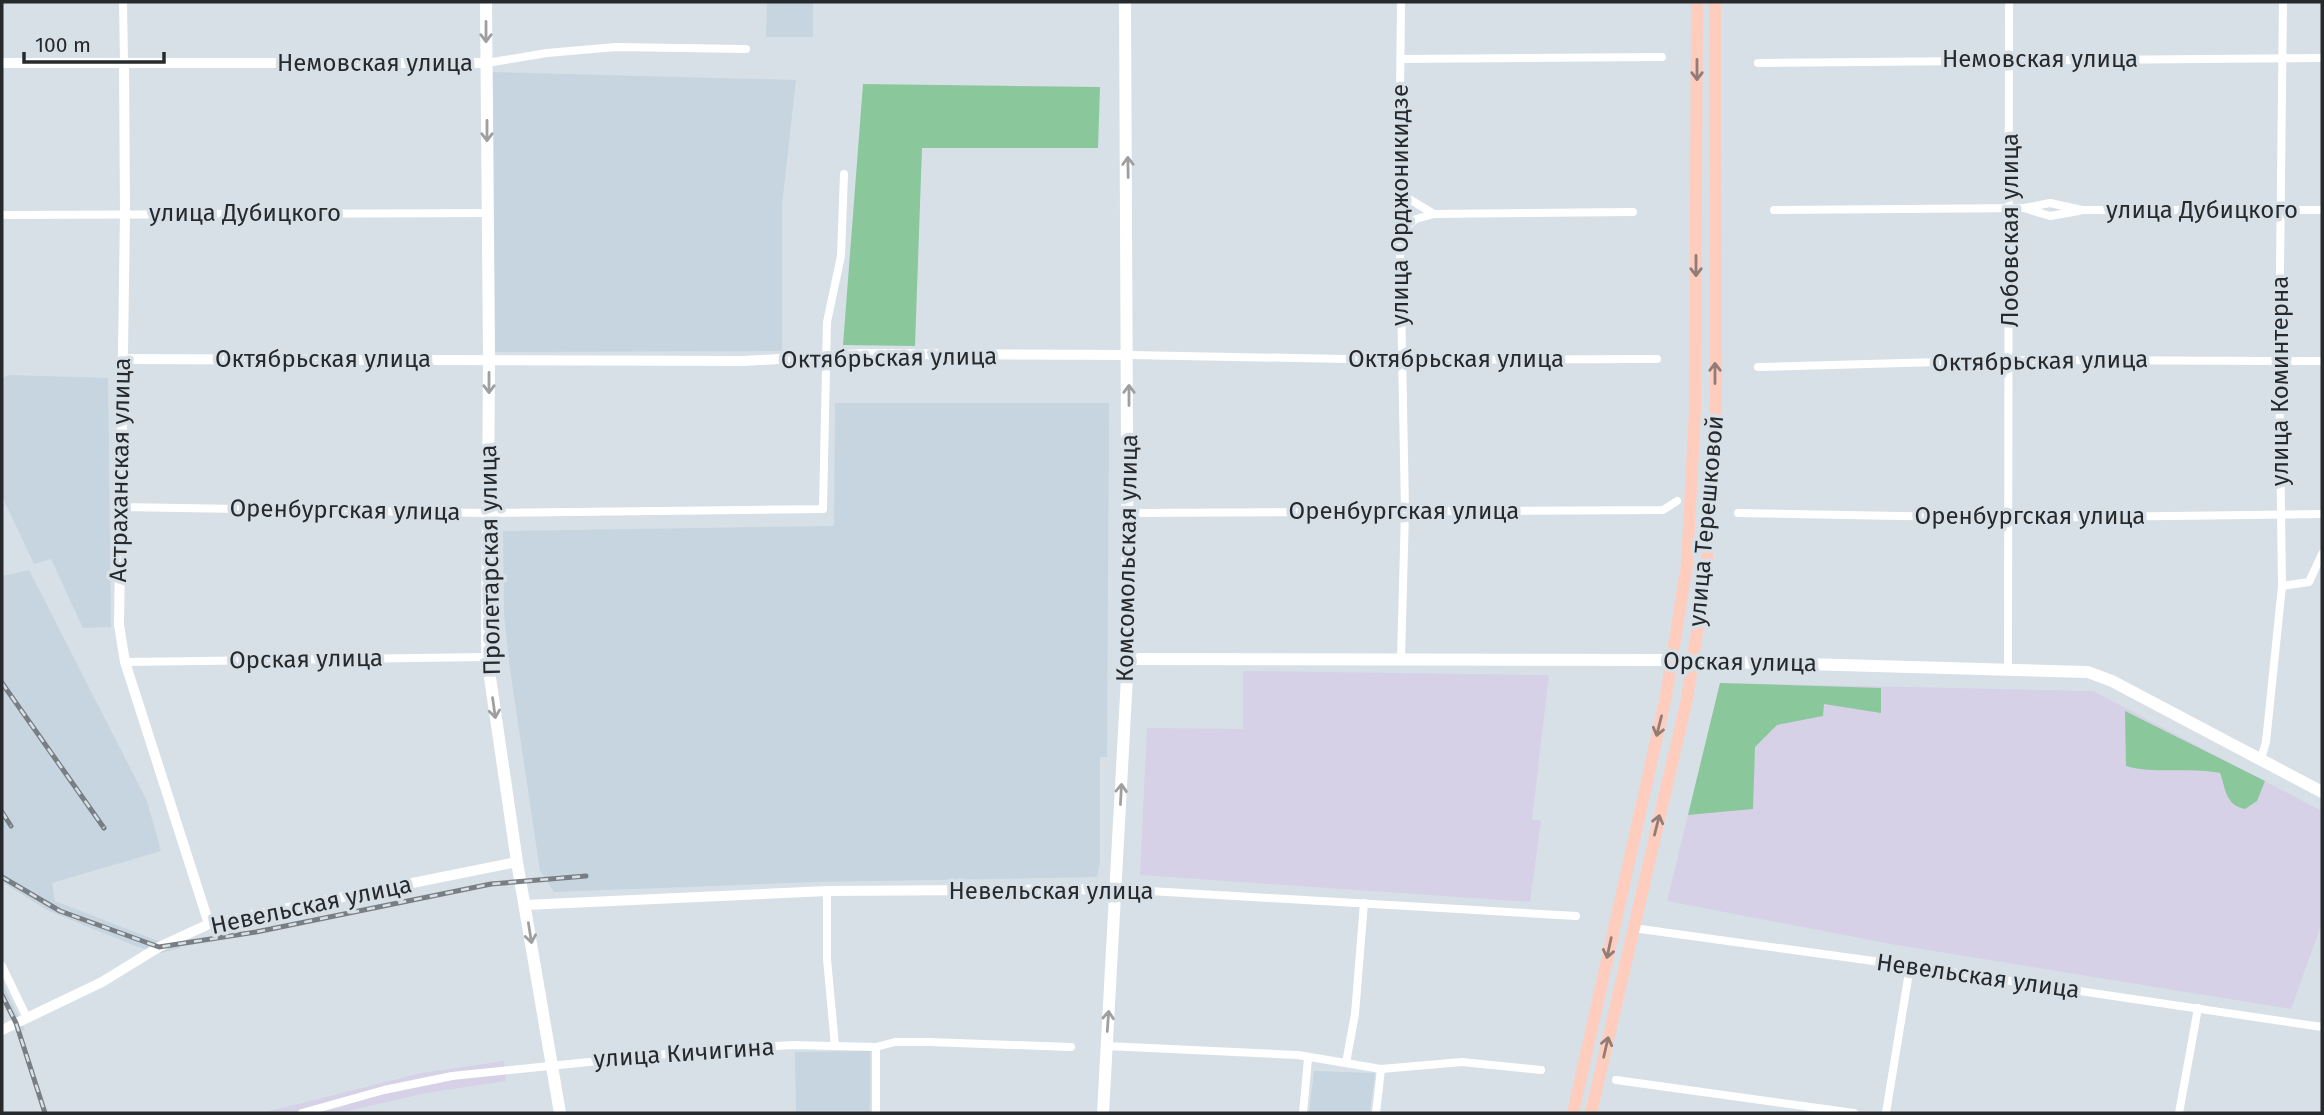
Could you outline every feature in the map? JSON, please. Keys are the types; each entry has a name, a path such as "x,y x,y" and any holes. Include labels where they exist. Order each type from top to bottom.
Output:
{"main road":[{"name":"Пролетарская улица","path":"486,2 489,360 487,657 517,862 560,1113"},
{"name":"Комсомольская улица","path":"1103,1113 1128,659 1129,355 1125,2"},
{"name":"улица Терешковой","path":"1573,1113 1673,660 1686,564 1695,411 1697,2"},
{"name":"улица Терешковой","path":"1591,1113 1693,660 1707,564 1714,482 1715,2"},
{"name":"Орская улица","path":"1128,659 1693,660 2008,668 2100,675 2322,792"}],"street":[{"name":"Астраханская улица","path":"123,2 125,214 118,625 125,662 209,924"},
{"name":"улица Орджоникидзе","path":"1401,2 1399,233 1405,512 1401,659"},
{"name":"Лобовская улица","path":"2008,668 2009,2"},
{"name":"улица Коминтерна","path":"2261,759 2266,742 2282,586 2279,360 2283,2"},
{"name":"Немовская улица","path":"2,63 487,63 547,53 616,47 746,49"},
{"path":"1401,59 1662,57"},
{"name":"Немовская улица","path":"1758,63 2322,58"},
{"path":"827,356 827,321 841,256 844,174"},
{"path":"1399,193 1434,214"},
{"name":"улица Дубицкого","path":"1774,210 2024,208 2050,203 2082,210 2322,210"},
{"path":"1399,233 1416,219 1434,214 1633,212"},
{"name":"улица Дубицкого","path":"2,215 488,213"},
{"name":"Октябрьская улица","path":"122,359 744,361 827,356 1129,355 1400,360 1657,359"},
{"name":"Оренбургская улица","path":"120,507 488,513 823,509 827,356"},
{"name":"Октябрьская улица","path":"1758,367 2010,360 2322,361"},
{"name":"Оренбургская улица","path":"1129,513 1663,510 1677,501"},
{"name":"Оренбургская улица","path":"1738,513 2010,518 2322,514"},
{"path":"2282,586 2309,582 2322,554"},
{"name":"Орская улица","path":"125,662 487,657"},
{"name":"Невельская улица","path":"2,1030 102,982 159,947 209,924 517,862"},
{"name":"Невельская улица","path":"525,905 827,891 1116,889 1576,916"},
{"path":"827,891 827,959 835,1046"},
{"path":"1346,1063 1354,1014 1364,903"},
{"name":"Невельская улица","path":"1633,928 1910,965 2322,1027"},
{"path":"1886,1113 1910,965"},
{"path":"2,967 27,1018"},
{"path":"2179,1113 2198,1008"},
{"name":"улица Кичигина","path":"302,1113 421,1081 551,1063 706,1050 876,1047 895,1042 1072,1047"},
{"path":"1107,1046 1286,1054 1381,1069 1462,1062 1541,1070"},
{"path":"876,1047 876,1113"},
{"path":"1303,1113 1308,1059"},
{"path":"1376,1113 1381,1069"},
{"path":"1616,1080 1854,1113"}],"shaded area":[{"path":"767,2 813,2 813,37 766,37"},
{"path":"493,72 796,80 782,205 782,351 495,352"},
{"path":"8,375 108,378 111,627 83,628 51,559 34,564 2,496 2,379"},
{"path":"835,403 1109,403 1107,757 1100,757 1100,861 1097,877 815,882 554,892 540,871 510,669 504,614 503,531 834,526"},
{"path":"29,570 147,801 161,851 52,883 55,901 158,941 179,942 180,948 161,953 138,947 49,911 2,882 2,576"},
{"path":"1243,671 1549,675 1532,819 1541,821 1530,902 1140,875 1147,728 1243,729"},
{"path":"1720,683 2093,691 2322,811 2322,923 2291,1009 1891,944 1667,901"},
{"path":"2,982 25,1030 17,1032 2,1000"},
{"path":"870,1051 870,1113 796,1113 795,1052"},
{"path":"504,1061 506,1081 426,1093 339,1113 266,1112 422,1073"},
{"path":"1314,1071 1375,1073 1370,1113 1309,1113"}],"green space":[{"path":"863,84 1100,87 1098,148 922,148 915,346 843,345"},
{"path":"1720,683 1881,688 1881,713 1824,704 1823,716 1777,725 1755,747 1753,809 1688,815"},
{"path":"2125,711 2265,781 2257,801 2245,809 2234,804 2227,796 2220,773 2146,770 2126,766"}],"railway":[{"path":"2,683 104,828"},
{"path":"2,812 11,826"},
{"path":"2,877 60,911 159,947 256,932 491,884 586,876"},
{"path":"2,995 16,1023 45,1113"}]}
